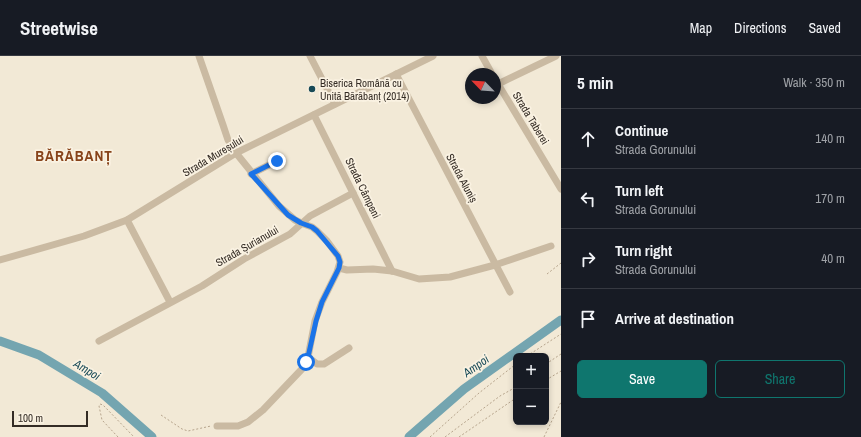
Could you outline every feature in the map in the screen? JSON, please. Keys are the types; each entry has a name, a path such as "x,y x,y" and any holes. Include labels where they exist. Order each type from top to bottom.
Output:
{"street":[{"path":"199,56 226,133 236,153 251,174 279,206 288,215 301,223 312,227 327,241 338,256 340,262 339,268 322,302 308,357 297,375 255,417 248,422 238,426 218,426"},
{"path":"310,56 335,104"},
{"name":"Strada Mureșului","path":"0,260 84,236 127,220 236,153 433,56"},
{"path":"482,56 489,68"},
{"path":"501,80 556,56"},
{"name":"Strada Aluniș","path":"396,74 510,292"},
{"name":"Strada Taberei","path":"501,89 561,189"},
{"name":"Strada Câmpeni","path":"314,115 392,271"},
{"path":"251,174 277,161"},
{"name":"Strada Șurianului","path":"99,341 202,286 244,259 290,234 310,216 353,193"},
{"path":"127,220 170,302"},
{"path":"339,268 347,270 373,269 392,271 419,279 450,277 495,265 551,246"},
{"path":"308,357 317,364 324,364 349,348"}],"path":[{"path":"547,274 561,263"},
{"path":"532,353 561,334"},
{"path":"549,362 561,354"},
{"path":"430,437 479,393 513,366"},
{"path":"549,378 561,371"},
{"path":"445,437 513,388"},
{"path":"459,437 513,400"},
{"path":"544,437 561,402"},
{"path":"118,437 102,420 99,406 100,404 103,405 134,437"},
{"path":"161,415 182,429 188,431 210,426 218,426"}],"waterway":[{"name":"Ampoi","path":"409,437 464,389 561,320"},
{"name":"Ampoi","path":"0,341 39,355 102,393 152,437"}],"place":[{"name":"Biserica Română cu Unită Bărăbanț (2014)","path":"312,89"}],"district":[{"name":"BĂRĂBANȚ","path":"74,155"}],"route":[{"path":"277,161 251,174 288,215 317,231 327,241 338,256 340,262 339,268 322,302 306,362"}]}
